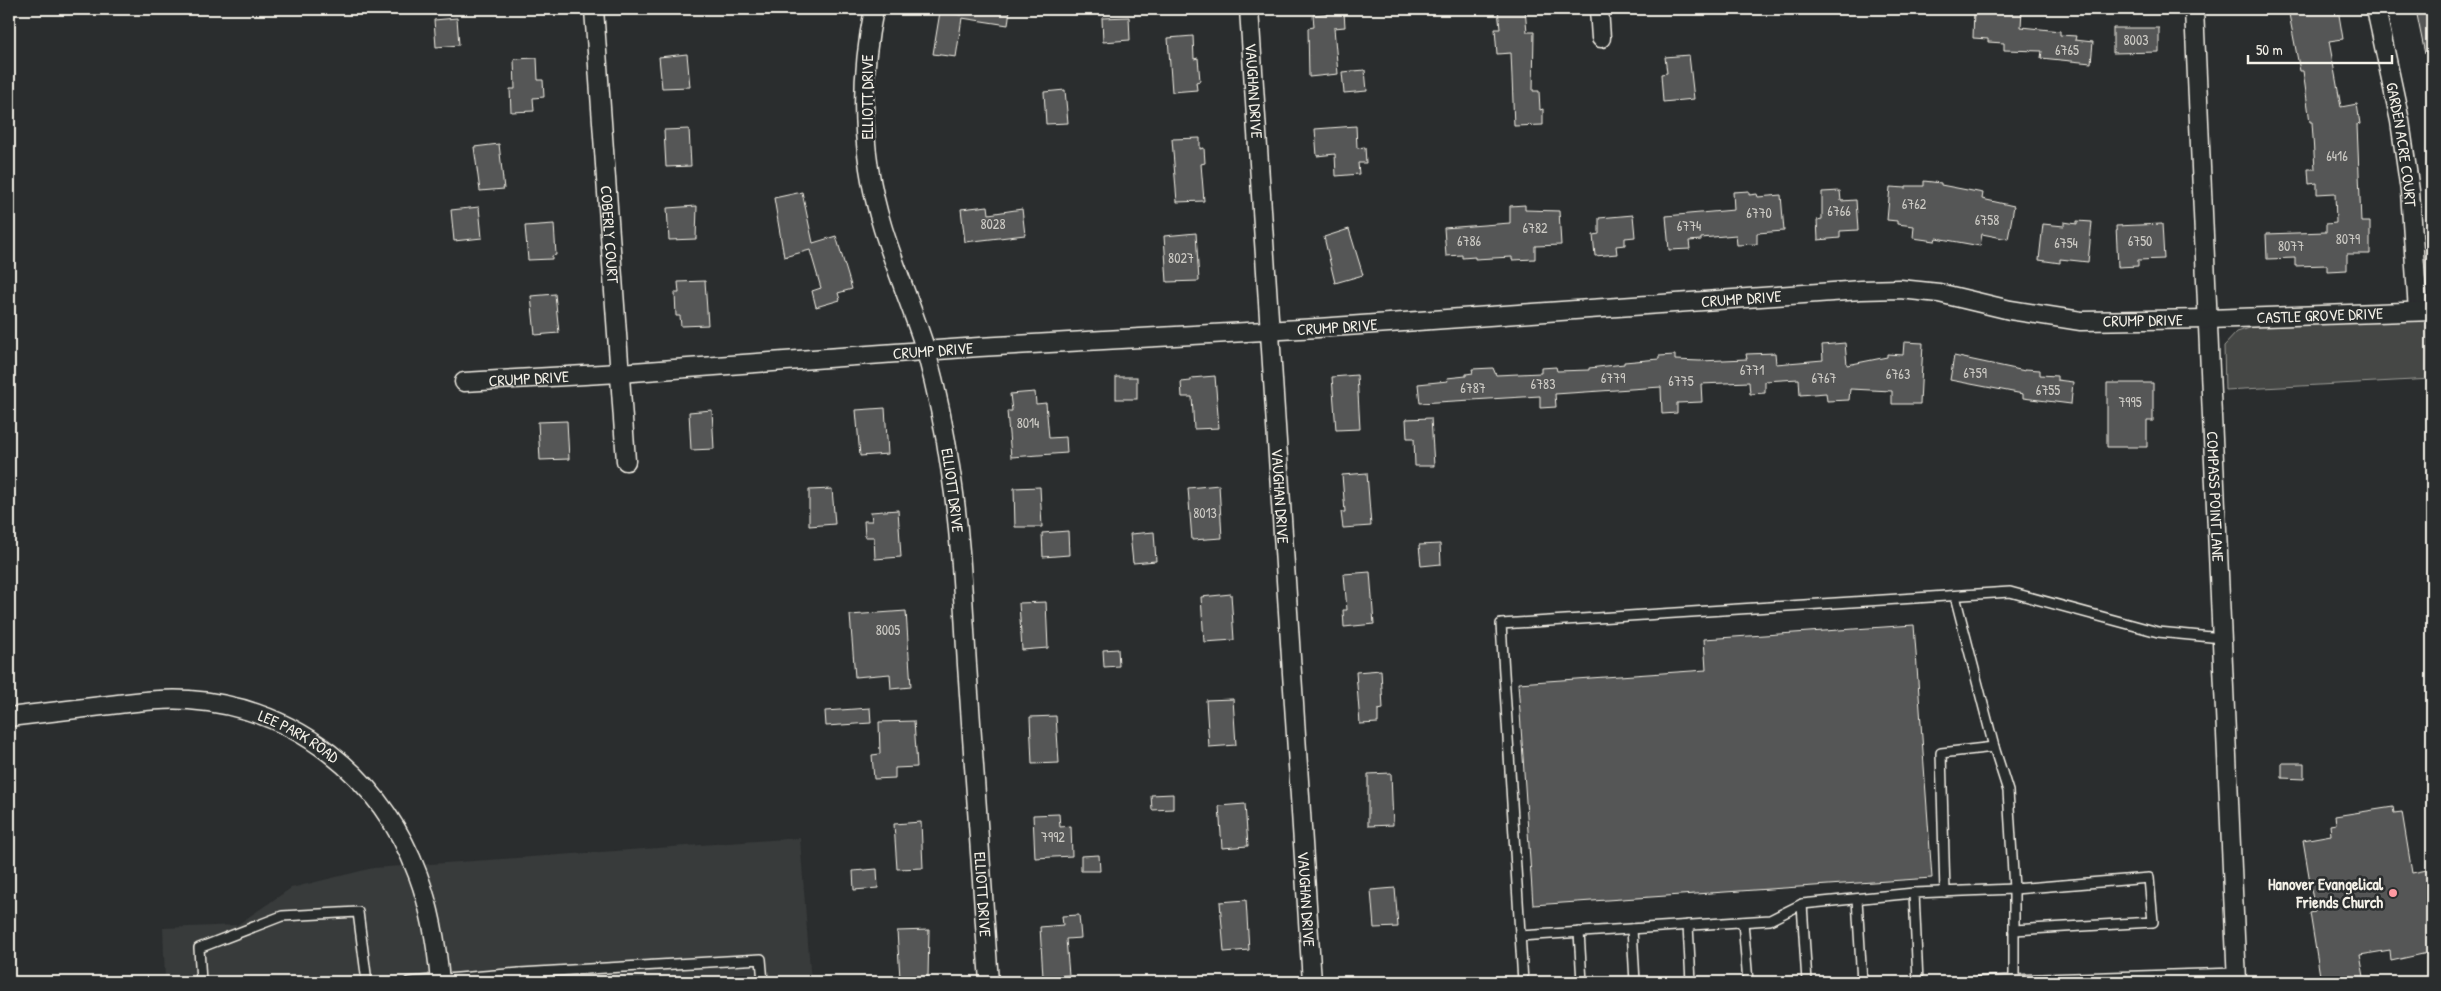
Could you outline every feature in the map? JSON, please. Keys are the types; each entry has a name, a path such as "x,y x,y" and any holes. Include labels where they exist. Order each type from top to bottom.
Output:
{"street":[{"name":"COBERLY COURT","path":"594,9 626,461"},
{"name":"ELLIOTT DRIVE","path":"874,9 865,72 864,116 867,152 874,196 883,230 926,351 944,430 963,576 989,982"},
{"name":"VAUGHAN DRIVE","path":"1249,9 1312,982"},
{"path":"1599,9 1601,38"},
{"name":"COMPASS POINT LANE","path":"2194,9 2236,978"},
{"name":"GARDEN ACRE COURT","path":"2376,9 2400,121 2425,311"},
{"name":"CRUMP DRIVE","path":"464,382 926,351 1269,331 1861,290 1900,289 1939,293 2010,310 2081,321 2208,320"},
{"name":"CASTLE GROVE DRIVE","path":"2208,320 2425,311"},
{"name":"LEE PARK ROAD","path":"9,717 155,700 189,700 242,708 268,717 298,731 327,749 343,762 373,796 398,834 418,874 429,910 437,947 440,981"}],"lane":[{"path":"1523,982 1502,624 2010,592 2158,632 2222,638"},
{"path":"1955,596 1994,747 2008,791 2014,889 2014,980"},
{"path":"1945,892 1941,753 1994,747"},
{"path":"1520,936 1770,920 1802,904 1914,894 2014,889 2149,878 2153,922 2014,930"},
{"path":"1914,894 1918,982"},
{"path":"1857,899 1862,982"},
{"path":"1802,904 1807,982"},
{"path":"201,982 199,948 282,916 358,912 367,982"},
{"path":"1743,922 1748,982"},
{"path":"1688,925 1692,982"},
{"path":"1632,929 1635,982"},
{"path":"1579,932 1582,982"},
{"path":"409,982 520,978 761,959 763,982"},
{"path":"1977,982 2236,978"}],"shaded area":[{"path":"2432,317 2432,379 2225,390 2224,346 2237,332 2253,327"},
{"path":"800,838 811,982 165,982 163,928 237,925 291,888 373,868"}],"building":[{"path":"962,9 1010,9 1008,25 962,18 956,57 933,54 940,12 961,15"},
{"path":"1525,9 1527,32 1534,32 1533,91 1539,91 1540,110 1543,109 1543,125 1514,126 1511,53 1497,54 1495,29 1500,29 1498,10"},
{"path":"1974,9 2022,9 2021,27 2060,31 2060,35 2076,36 2075,40 2093,42 2091,63 2041,58 2042,51 2004,50 2004,43 1988,42 1988,39 1973,38"},
{"path":"2288,9 2338,9 2343,39 2329,41 2341,107 2357,104 2360,124 2357,125 2361,222 2370,222 2370,254 2347,254 2347,270 2327,271 2327,265 2295,266 2295,258 2267,259 2266,234 2326,232 2326,224 2336,223 2335,193 2317,194 2317,183 2309,184 2308,169 2315,169 2312,122 2310,122 2303,71 2300,71"},
{"path":"2432,9 2432,54 2425,54 2416,10"},
{"path":"1344,12 1345,27 1334,28 1338,74 1309,77 1308,28 1314,27 1313,15"},
{"path":"1129,17 1130,40 1103,42 1102,18"},
{"path":"457,18 459,45 436,47 434,20"},
{"path":"2113,28 2159,28 2159,52 2113,53"},
{"path":"1193,36 1194,59 1198,58 1200,81 1196,82 1197,90 1172,92 1168,38"},
{"path":"687,54 690,87 662,88 659,57"},
{"path":"1689,55 1694,99 1663,102 1661,74 1667,73 1665,57"},
{"path":"537,58 538,80 543,80 544,97 533,98 534,111 511,112 510,89 515,89 514,59"},
{"path":"1365,70 1367,91 1344,93 1342,72"},
{"path":"1065,90 1068,123 1046,124 1044,92"},
{"path":"1356,126 1357,148 1365,147 1366,163 1358,163 1359,174 1336,176 1335,154 1317,156 1315,129"},
{"path":"689,129 691,166 666,167 664,130"},
{"path":"1200,138 1200,149 1204,148 1205,163 1201,164 1204,201 1177,202 1172,139"},
{"path":"499,144 504,189 480,191 474,147"},
{"path":"1924,181 1983,193 1982,199 2014,206 2008,239 1982,234 1980,246 1936,238 1935,241 1913,238 1914,226 1897,224 1897,221 1887,220 1890,187 1924,186"},
{"path":"1749,191 1749,195 1757,194 1758,197 1781,195 1784,231 1757,233 1757,244 1737,245 1736,235 1701,238 1701,240 1689,241 1690,249 1669,250 1666,216 1734,210 1733,192"},
{"path":"1840,191 1841,201 1856,200 1858,230 1840,231 1840,238 1818,240 1817,220 1822,219 1822,192"},
{"path":"802,192 813,243 836,236 852,289 838,293 840,300 816,307 812,291 821,288 810,250 784,257 774,198"},
{"path":"1525,205 1525,210 1559,211 1561,245 1535,246 1535,259 1512,260 1512,257 1475,259 1475,257 1462,258 1462,255 1446,256 1444,228 1510,223 1510,206"},
{"path":"697,206 696,239 669,240 667,208"},
{"path":"988,206 989,214 1022,209 1025,235 965,242 961,209"},
{"path":"479,207 482,238 454,241 451,210"},
{"path":"1633,215 1635,237 1625,238 1625,245 1616,246 1617,254 1595,256 1593,235 1599,234 1599,218"},
{"path":"2077,221 2092,222 2088,262 2060,259 2060,263 2039,260 2043,224 2064,226 2064,222 2077,224"},
{"path":"554,224 556,255 552,256 552,259 528,260 525,226"},
{"path":"2162,224 2164,259 2138,260 2138,266 2118,267 2116,226"},
{"path":"1349,229 1363,275 1335,283 1324,237"},
{"path":"1196,233 1199,281 1167,282 1164,236"},
{"path":"705,281 708,325 681,326 680,316 676,316 675,293 679,293 678,282"},
{"path":"555,294 559,333 535,335 531,296"},
{"path":"1904,342 1923,343 1920,404 1892,404 1892,391 1850,389 1849,400 1827,401 1826,393 1800,395 1799,379 1765,381 1765,393 1750,394 1749,382 1701,384 1702,402 1677,403 1677,413 1662,414 1661,387 1555,394 1556,407 1540,408 1540,396 1420,403 1418,384 1448,381 1447,378 1466,376 1466,374 1473,373 1472,369 1493,368 1496,375 1541,373 1541,368 1556,367 1557,371 1589,370 1589,368 1624,364 1624,362 1659,359 1659,356 1675,355 1675,360 1700,361 1747,359 1746,354 1775,353 1776,364 1823,360 1822,345 1845,343 1847,365 1887,357 1887,354 1903,355"},
{"path":"1954,356 2025,371 2025,369 2040,370 2040,375 2057,376 2057,380 2073,382 2071,404 2023,398 2023,394 1950,380"},
{"path":"1357,375 1360,429 1336,430 1332,377"},
{"path":"1215,376 1219,428 1194,429 1192,397 1182,397 1181,382 1191,381 1191,378"},
{"path":"1116,377 1137,377 1137,399 1116,399"},
{"path":"2107,383 2153,383 2153,421 2147,421 2147,447 2107,447"},
{"path":"1035,392 1036,404 1046,403 1049,438 1066,437 1067,453 1011,457 1007,411 1012,411 1010,394"},
{"path":"885,408 888,454 860,456 856,410"},
{"path":"712,410 714,449 691,450 689,412"},
{"path":"1431,418 1434,466 1415,466 1414,438 1407,438 1406,419"},
{"path":"567,421 569,459 540,460 538,422"},
{"path":"1367,473 1371,526 1343,528 1341,512 1345,512 1342,475"},
{"path":"1219,485 1222,538 1192,540 1188,488"},
{"path":"1040,487 1042,527 1015,527 1014,488"},
{"path":"832,489 835,524 809,526 809,490"},
{"path":"898,510 901,557 875,559 874,537 865,537 864,521 872,521 871,512"},
{"path":"1068,531 1069,555 1043,557 1042,533"},
{"path":"1154,532 1156,561 1133,563 1130,534"},
{"path":"1440,544 1441,564 1421,566 1419,545"},
{"path":"1370,572 1374,624 1344,627 1343,610 1347,610 1344,574"},
{"path":"1231,594 1234,640 1204,642 1201,597"},
{"path":"1046,602 1048,648 1022,650 1019,603"},
{"path":"906,611 911,687 891,689 890,674 855,677 850,615"},
{"path":"1914,625 1932,878 1533,905 1518,683 1706,670 1704,639"},
{"path":"1118,649 1119,666 1104,667 1103,650"},
{"path":"1381,670 1383,709 1378,710 1378,723 1360,724 1356,672"},
{"path":"1233,699 1236,745 1209,747 1206,700"},
{"path":"870,708 871,723 826,726 825,711"},
{"path":"1056,716 1059,763 1032,764 1030,717"},
{"path":"914,721 917,767 895,768 895,778 874,779 872,755 880,754 879,722"},
{"path":"2282,763 2304,763 2304,779 2282,778"},
{"path":"1391,773 1393,825 1368,826 1368,774"},
{"path":"1173,794 1173,809 1152,810 1151,795"},
{"path":"1245,804 1248,846 1222,848 1219,806"},
{"name":"Hanover Evangelical Friends Church","path":"2393,807 2394,813 2402,812 2412,873 2432,869 2432,952 2391,961 2390,950 2360,955 2365,982 2321,982 2310,913 2315,912 2303,840 2331,835 2330,825 2336,824 2335,816"},
{"path":"1059,814 1060,827 1071,826 1072,856 1035,858 1033,815"},
{"path":"921,822 923,868 897,869 894,824"},
{"path":"1099,855 1100,871 1081,871 1081,856"},
{"path":"877,869 878,888 854,890 853,871"},
{"path":"1395,888 1398,927 1374,928 1371,890"},
{"path":"1246,900 1249,950 1224,952 1220,902"},
{"path":"1079,915 1081,938 1066,939 1069,975 1043,977 1040,927 1063,925 1062,916"},
{"path":"929,930 928,977 900,978 897,931"}],"place":[{"name":"Hanover Evangelical Friends Church","path":"2393,893"}]}
